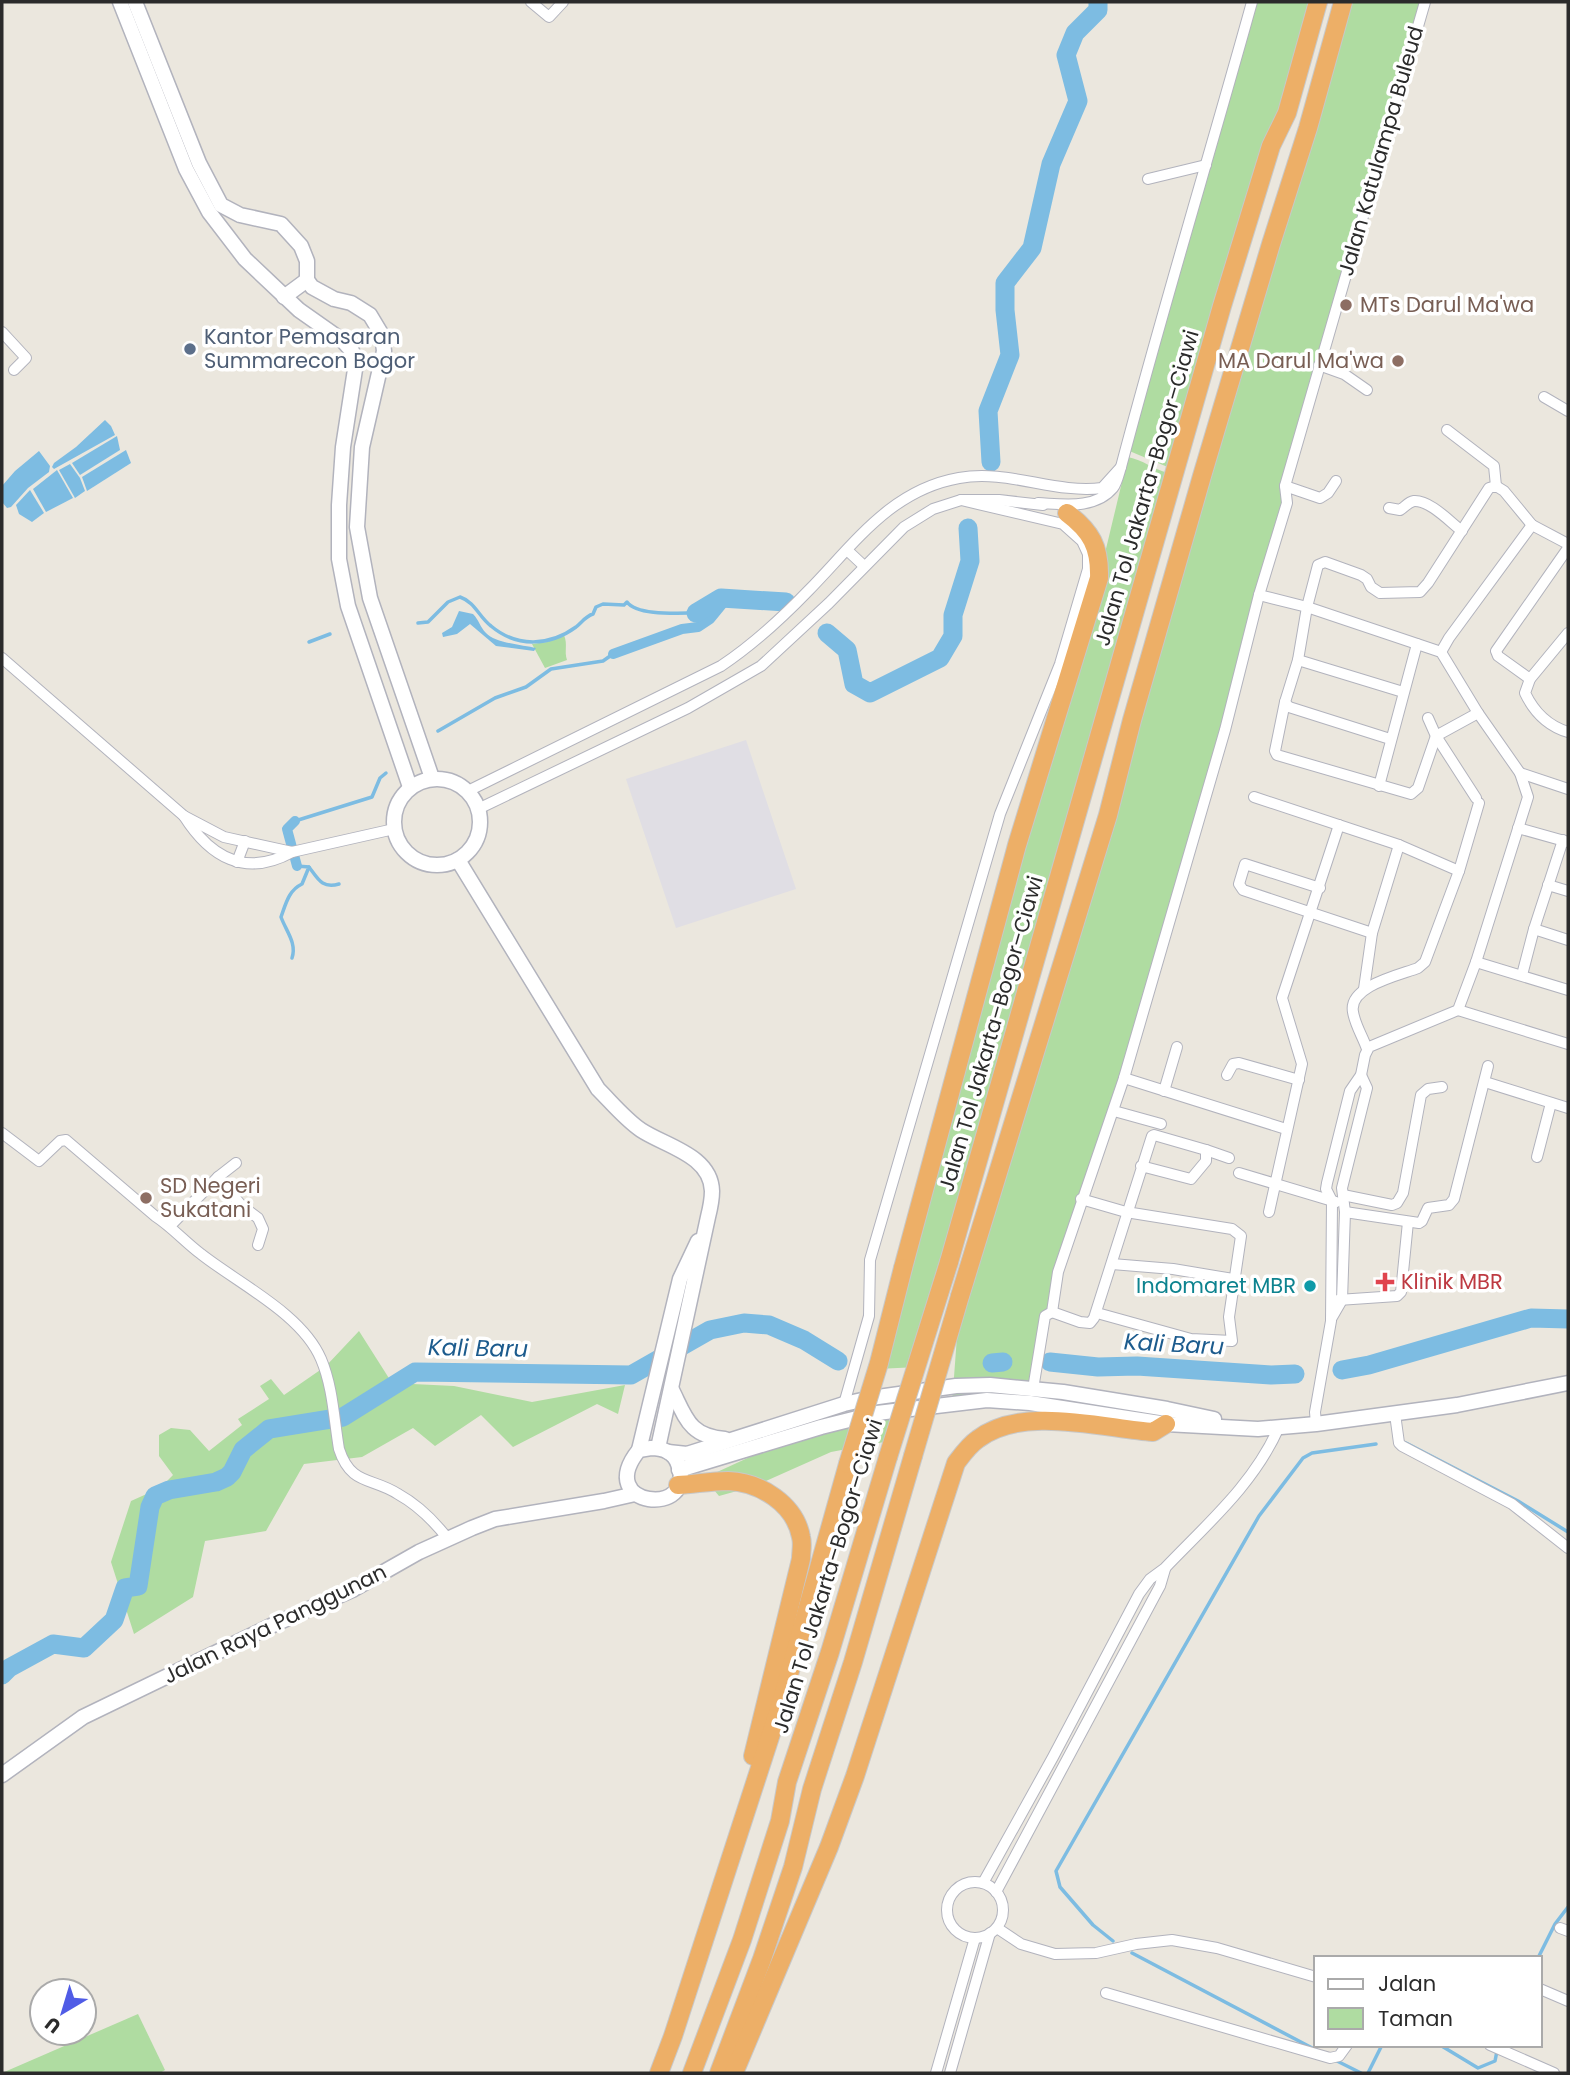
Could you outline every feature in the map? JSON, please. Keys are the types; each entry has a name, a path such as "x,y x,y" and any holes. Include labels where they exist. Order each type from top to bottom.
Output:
{"highway":[{"name":"Jalan Tol Jakarta–Bogor–Ciawi","path":"692,2073 742,1940 779,1821 787,1782 830,1652 949,1262 1222,306 1271,146 1286,113 1318,2"},
{"path":"719,2073 793,1867 812,1789 853,1662 960,1296 1108,815 1132,720 1191,515 1308,128 1343,2"},
{"path":"659,2073 781,1703 879,1363 1017,845 1100,578 1094,540 1084,526 1067,513"},
{"path":"734,2073 829,1847 855,1776 956,1463 972,1444 994,1429 1027,1421 1063,1421 1153,1433 1166,1416"},
{"path":"679,1477 729,1481 758,1488 781,1502 793,1517 802,1538 801,1559 765,1699 748,1782 746,1812"}],"street":[{"path":"120,2 186,169 215,208 245,259 284,297 343,341 352,351 356,363 343,447 339,559 348,606 410,787"},
{"path":"135,2 215,208"},
{"path":"531,2 549,17 563,2"},
{"path":"478,809 737,682 780,650 904,527 933,509 961,500 999,499 1080,505 1101,498 1114,487 1252,2"},
{"name":"Jalan Katulampa Buleud","path":"1259,595 1287,503 1285,486 1425,2"},
{"path":"1148,179 1206,166"},
{"path":"215,208 281,225 301,246 307,261 307,280 320,293 351,303 370,315 382,335 384,351 362,447 357,527 370,598 432,778"},
{"path":"284,297 307,280"},
{"path":"2,332 26,358 13,370"},
{"path":"1319,365 1334,369 1367,390"},
{"path":"1544,397 1568,411"},
{"path":"1447,430 1494,466 1496,486"},
{"path":"468,791 721,666 760,637 878,517 919,490 960,478 996,476 1084,490 1102,488 1121,467"},
{"path":"1285,486 1320,498 1328,493 1336,481"},
{"path":"1478,713 1436,736 1415,792 1408,793 1379,786 1277,755 1275,751 1285,702 1298,660 1316,570 1321,563 1361,575 1380,593 1420,592 1489,488 1496,486 1504,491 1532,524 1568,546 1496,651 1498,656 1530,679"},
{"path":"844,1404 869,1316 870,1260 984,867 1000,814 1060,664 1088,569 1087,554 1082,541 1063,524 961,500"},
{"path":"1389,508 1400,510 1416,501 1426,504 1462,531"},
{"path":"1038,503 1067,513"},
{"path":"1441,652 1532,524"},
{"path":"847,550 864,566"},
{"path":"1033,1383 1058,1272 1124,1078 1225,730 1259,595 1307,607 1441,652 1478,713 1520,773 1528,797 1476,962 1458,1010"},
{"path":"1568,633 1564,650 1530,679 1525,687 1526,696 1550,725 1568,732"},
{"path":"1379,786 1417,644"},
{"path":"2,658 184,816 224,837 292,852"},
{"path":"1298,660 1403,692"},
{"path":"1285,702 1289,707 1390,739"},
{"path":"1336,1300 1332,1201 1326,1189 1350,1091 1361,1075 1367,1049 1353,1007 1355,998 1364,989 1423,965 1459,871 1478,801 1436,736 1428,718"},
{"path":"1520,773 1568,789"},
{"path":"432,778 457,783 468,791 478,809 480,825 477,839 458,860 447,864 424,863 404,850 394,829 396,806 410,787 432,778"},
{"path":"1254,797 1399,845 1459,871"},
{"path":"184,816 198,838 216,853 237,862 253,863 394,829"},
{"path":"1269,1212 1302,1064 1282,998 1339,825"},
{"path":"1518,828 1565,841 1548,885 1522,975"},
{"path":"237,862 245,841"},
{"path":"1364,989 1372,933 1399,845"},
{"path":"458,860 598,1089 642,1130 691,1156 706,1172 712,1189 673,1384 663,1450"},
{"path":"1320,888 1250,864 1243,866 1239,884 1242,889 1372,933"},
{"path":"1548,885 1568,891"},
{"path":"1534,929 1568,940"},
{"path":"1476,962 1568,990"},
{"path":"1367,1049 1458,1010 1568,1044"},
{"path":"1164,1091 1177,1047"},
{"path":"1227,1075 1233,1064 1239,1063 1299,1080"},
{"path":"1239,1173 1419,1223 1428,1208 1448,1205 1454,1199 1488,1066"},
{"path":"1315,1418 1336,1300 1344,1178 1367,1088 1361,1075"},
{"path":"1124,1078 1286,1129"},
{"path":"1485,1082 1568,1108"},
{"path":"1344,1203 1397,1203 1403,1193 1421,1096 1428,1088 1442,1087"},
{"path":"1537,1157 1551,1103"},
{"path":"1114,1111 1161,1124"},
{"path":"2,1133 39,1161 60,1141 66,1140 198,1252 278,1309 308,1336 322,1361 336,1433 343,1461 349,1470 366,1482 404,1497 435,1522 448,1539"},
{"path":"1049,1314 1090,1323 1097,1313 1126,1212 1150,1139 1154,1135 1229,1158"},
{"path":"1141,1166 1191,1179 1206,1161 1206,1150"},
{"path":"170,1226 218,1177 236,1163"},
{"path":"218,1177 241,1205 258,1218 263,1229 258,1245"},
{"path":"1081,1199 1126,1212 1237,1232 1241,1236 1229,1317 1232,1341 1191,1339 1097,1313"},
{"path":"663,1450 675,1458 679,1477 674,1492 659,1501 642,1499 635,1494 627,1473 639,1450 680,1279 708,1217"},
{"path":"1336,1300 1397,1296 1401,1293 1408,1222"},
{"path":"1112,1264 1173,1269 1233,1279"},
{"path":"639,1450 687,1454 844,1404 956,1387 1033,1383 1166,1416"},
{"path":"679,1477 877,1413 987,1400 1166,1416 1258,1429 1315,1418 1395,1414 1457,1405 1568,1383"},
{"path":"673,1384 693,1429 712,1438 735,1440"},
{"path":"1395,1414 1399,1443 1402,1446 1512,1504 1568,1548"},
{"path":"983,1883 1139,1594 1150,1579 1165,1569 1253,1475 1268,1452 1279,1427"},
{"name":"Jalan Raya Panggunan","path":"2,1775 83,1717 275,1624 352,1590 419,1552 495,1518 635,1494"},
{"path":"996,1892 1160,1586 1165,1569"},
{"path":"950,2073 994,1931 1003,1914 1003,1906 996,1892 983,1883 975,1882 954,1892 948,1906 948,1914 954,1928 960,1934 975,1938 994,1931 1021,1944 1055,1954 1096,1953 1136,1944 1172,1940 1217,1948 1314,1976"},
{"path":"936,2073 975,1938"},
{"path":"1542,1990 1568,2001"},
{"path":"1106,1993 1330,2058 1339,2056 1346,2047"},
{"path":"1494,2047 1555,2073"}],"shaded area":[{"path":"746,740 796,889 676,928 626,779"}],"green space":[{"path":"1252,2 1318,2 1170,468 1127,450"},
{"path":"1343,2 1429,2 1285,486 1287,503 1114,1111 1081,1199 1055,1300 1045,1316 1030,1403 952,1404 960,1296"},
{"path":"1128,457 1168,473 918,1367 877,1369 1099,578"},
{"path":"564,635 567,660 545,668 532,644 547,642"},
{"path":"359,1331 392,1383 454,1386 532,1402 625,1385 618,1414 597,1404 513,1447 481,1415 435,1446 413,1428 362,1457 304,1464 266,1531 205,1541 193,1597 134,1634 111,1562 131,1501 160,1488 173,1475 159,1456 159,1435 171,1428 190,1430 209,1451 242,1425 238,1419 269,1399 260,1386 271,1379 284,1395 326,1366"},
{"path":"892,1413 884,1442 831,1452 755,1486 719,1496 704,1478 833,1419"},
{"path":"138,2014 165,2070 160,2073 2,2073 62,2047 98,2047 98,2031"}],"water":[{"path":"105,420 115,435 54,469 52,467 54,463"},
{"path":"117,436 120,450 80,475 72,463"},
{"path":"126,450 131,463 87,491 82,477"},
{"path":"39,451 50,466 49,472 7,508 2,502 2,486"},
{"path":"70,464 85,491 75,498 59,470"},
{"path":"57,470 73,498 46,512 33,489"},
{"path":"30,490 44,513 32,522 19,514 16,505"},
{"path":"459,611 473,614 486,633 496,639 536,648 534,651 496,646 470,624 457,634 443,637 442,633 452,627"}],"waterway":[{"path":"991,462 988,411 1010,355 1005,283 1032,248 1051,164 1078,101 1066,55 1075,33 1098,10 1098,2"},
{"path":"827,633 847,650 854,684 870,693 940,658 953,636 953,615 970,561 968,528"},
{"path":"418,623 428,622 448,602 460,597 469,602 501,633 522,641 534,642 566,633 603,604 624,605 627,602 649,612 696,613"},
{"path":"613,654 682,629 698,627 710,619 728,597"},
{"path":"696,613 721,598 786,602"},
{"path":"309,642 330,634"},
{"path":"438,731 495,698 526,687 551,669 603,661 613,654"},
{"path":"295,821 372,797 380,778 386,773"},
{"path":"295,821 287,829 297,866"},
{"path":"292,958 292,942 281,917 288,898 302,884 309,867 297,866"},
{"path":"309,867 324,884 339,884"},
{"name":"Kali Baru","path":"1342,1370 1369,1365 1531,1318 1568,1319"},
{"name":"Kali Baru","path":"2,1675 9,1668 53,1644 84,1648 114,1620 125,1588 138,1586 150,1507 155,1496 169,1490 216,1482 227,1477 243,1450 269,1429 343,1417 415,1372 631,1375 710,1330 744,1323 769,1325 804,1340 838,1361"},
{"name":"Kali Baru","path":"992,1363 1003,1362"},
{"name":"Kali Baru","path":"1050,1362 1098,1367 1137,1366 1271,1375 1295,1374"},
{"path":"1406,1443 1518,1501 1568,1532"},
{"path":"1113,1941 1093,1925 1060,1887 1056,1871 1259,1516 1303,1458 1312,1453 1376,1444"},
{"path":"1539,1956 1555,1924 1568,1907"},
{"path":"1132,1953 1316,2050"},
{"path":"1368,2073 1381,2047"},
{"path":"1443,2047 1478,2068 1495,2061 1497,2051"},
{"path":"1335,2060 1361,2073"}],"place":[{"name":"MTs Darul Ma'wa","path":"1346,305"},
{"name":"Kantor Pemasaran Summarecon Bogor","path":"190,349"},
{"name":"MA Darul Ma'wa","path":"1398,361"},
{"name":"SD Negeri Sukatani","path":"146,1198"},
{"name":"Klinik MBR","path":"1385,1282"},
{"name":"Indomaret MBR","path":"1310,1286"}]}
